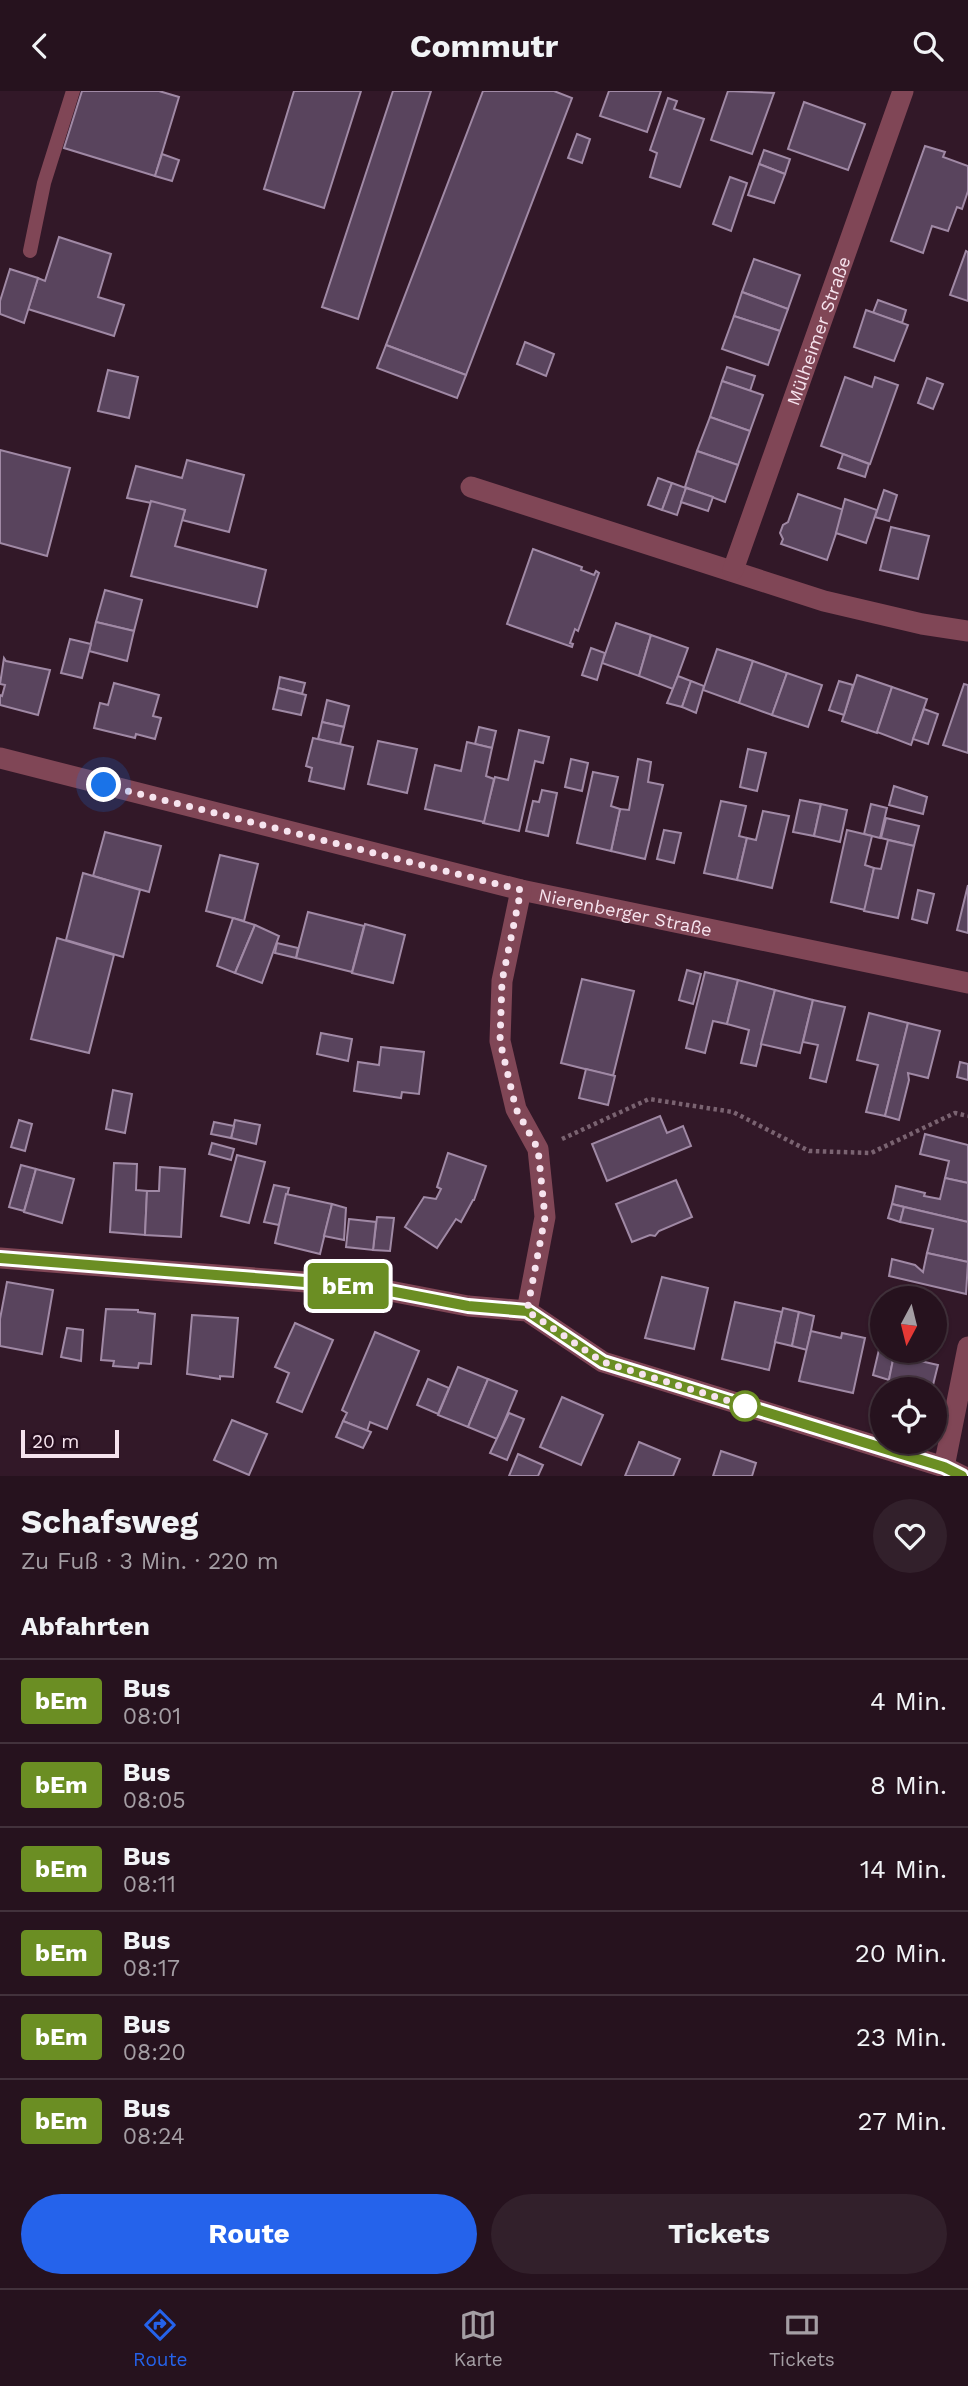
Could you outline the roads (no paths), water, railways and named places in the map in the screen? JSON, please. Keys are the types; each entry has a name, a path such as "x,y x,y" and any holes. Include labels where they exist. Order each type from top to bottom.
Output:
{"street":[{"name":"Mülheimer Straße","path":"733,570 903,91"},
{"path":"471,487 824,601 922,624 968,631"},
{"name":"Nierenberger Straße","path":"0,758 521,890 968,983"},
{"path":"521,890 502,981 500,1041 516,1109 538,1149 545,1217 527,1311"},
{"path":"0,1258 369,1287 468,1306 527,1311 603,1362 953,1472 968,1347"}],"lane":[{"path":"30,251 44,183 74,91"}]}
